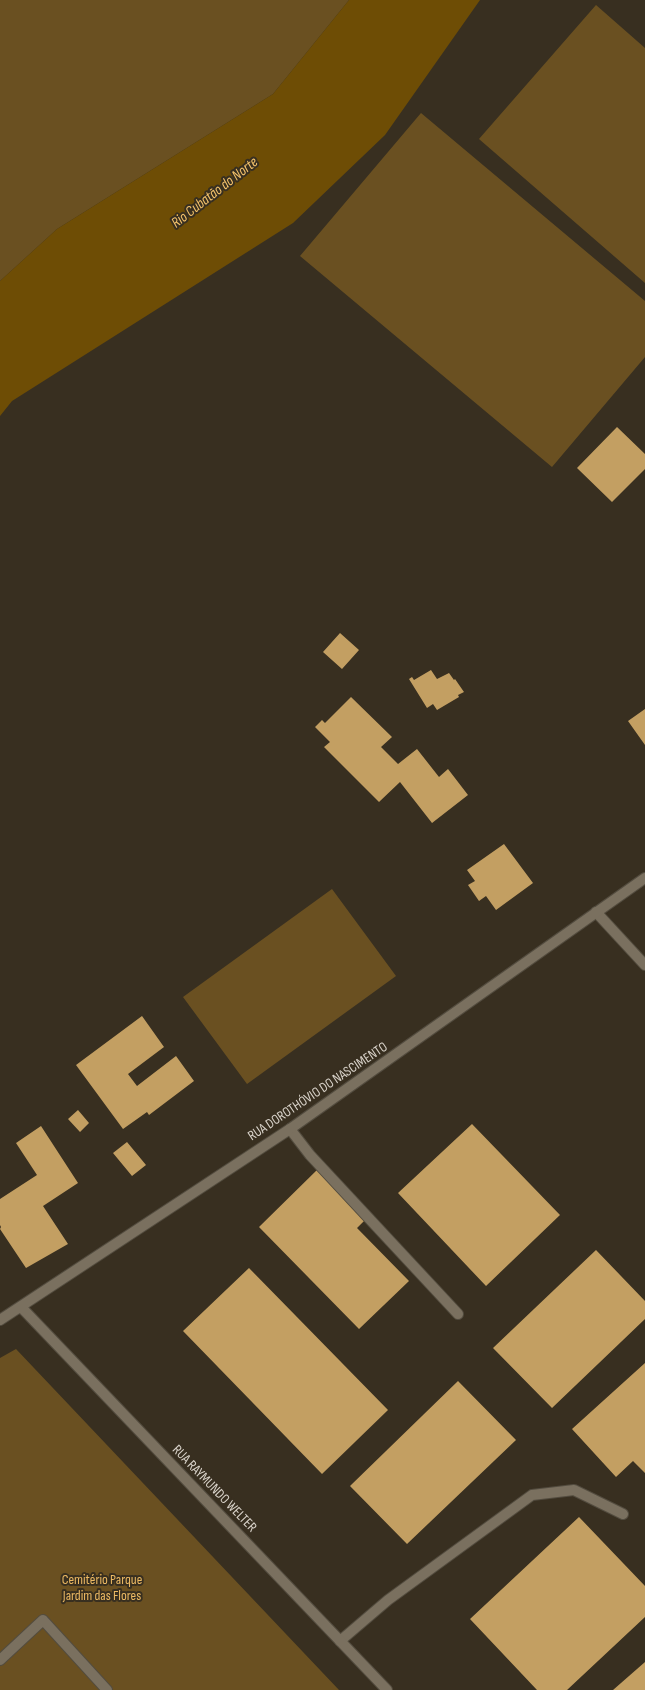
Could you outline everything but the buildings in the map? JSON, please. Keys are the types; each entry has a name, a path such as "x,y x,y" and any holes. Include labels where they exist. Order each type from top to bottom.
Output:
{"street":[{"name":"RUA DOROTHÓVIO DO NASCIMENTO","path":"0,1320 290,1129 645,878"},
{"path":"596,912 645,965"},
{"path":"290,1129 310,1155 458,1314"},
{"name":"RUA RAYMUNDO WELTER","path":"20,1307 386,1690"},
{"path":"340,1641 388,1600 532,1494 574,1490 623,1514"},
{"path":"0,1660 43,1620 107,1690"}],"green space":[{"path":"0,0 349,0 273,94 57,229 0,281"},
{"path":"596,5 645,48 645,283 479,139"},
{"path":"421,113 645,301 645,357 552,467 300,256"},
{"path":"332,889 396,976 247,1084 183,997"},
{"name":"Cemitério Parque Jardim das Flores","path":"16,1349 339,1690 0,1690 0,1358"}],"water":[{"name":"Rio Cubatão do Norte","path":"349,0 480,0 385,135 293,223 12,401 0,416 0,281 57,229 273,94"}]}
